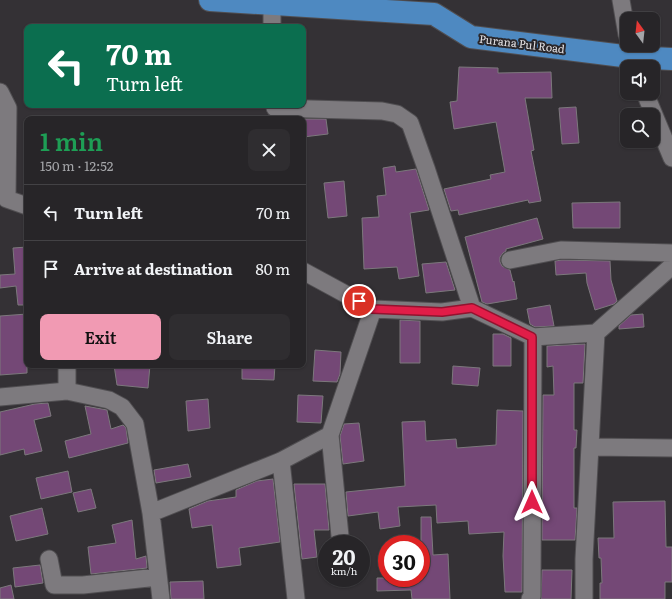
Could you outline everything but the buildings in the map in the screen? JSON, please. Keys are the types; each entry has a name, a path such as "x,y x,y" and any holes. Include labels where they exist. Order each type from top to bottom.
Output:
{"main road":[{"name":"Purana Pul Road","path":"210,0 272,5 362,4 434,14 471,37 631,56 672,59"}],"street":[{"path":"621,0 623,12"},
{"path":"272,5 272,24"},
{"path":"0,92 8,108 7,199 24,205"},
{"path":"648,100 672,158"},
{"path":"275,111 382,112 397,114 410,123 472,308"},
{"path":"510,260 560,250 672,253"},
{"path":"306,273 372,309 442,312 472,308 532,337 596,333 672,266"},
{"path":"340,535 330,435 372,309"},
{"path":"584,599 584,559 596,333"},
{"path":"530,599 532,596 532,337"},
{"path":"67,368 67,392"},
{"path":"0,398 67,392 109,400 122,408 135,424 151,514 161,599"},
{"path":"151,514 281,461 330,435"},
{"path":"590,447 672,448"},
{"path":"281,461 296,599"},
{"path":"49,559 54,585 83,585 158,577"}],"route":[{"path":"359,301 372,309 442,312 472,308 532,337 532,502"}]}
